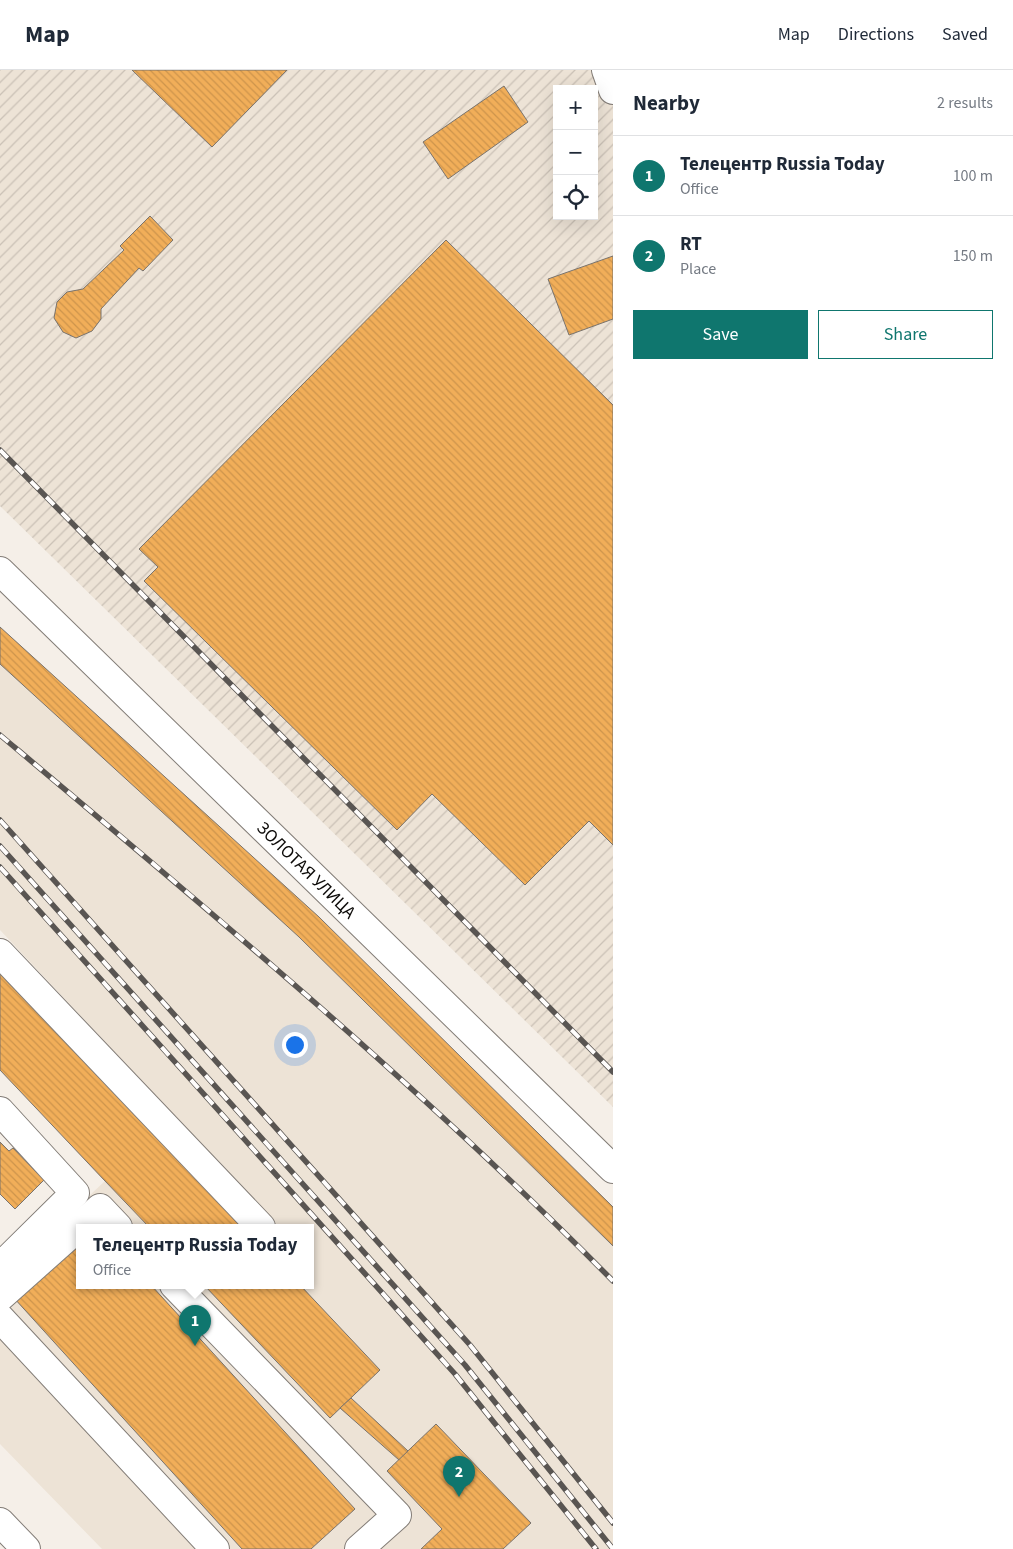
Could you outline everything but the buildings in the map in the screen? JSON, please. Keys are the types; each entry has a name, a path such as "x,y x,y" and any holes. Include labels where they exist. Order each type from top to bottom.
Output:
{"street":[{"path":"606,70 613,90"},
{"name":"ЗОЛОТАЯ УЛИЦА","path":"0,571 613,1169"},
{"path":"0,953 258,1224"},
{"path":"0,1111 75,1193 0,1267"},
{"path":"82,1224 100,1208 115,1224"},
{"path":"0,1297 76,1229"},
{"path":"178,1289 397,1515 359,1549"},
{"path":"0,1318 215,1549"},
{"path":"0,1522 26,1549"}],"shaded area":[{"path":"0,70 613,70 613,1107 0,506"},
{"path":"0,664 299,937 613,1246 613,1549 102,1549 0,1444 0,1279 105,1181 146,1224 76,1224 76,1289 208,1289 228,1309 250,1289 314,1289 314,1224 276,1224 0,930"}],"railway":[{"path":"0,450 613,1072"},
{"path":"0,735 157,867 390,1069 540,1209 613,1281"},
{"path":"0,820 470,1345 613,1523"},
{"path":"0,846 465,1365 613,1549"},
{"path":"0,867 455,1374 596,1549"}],"place":[{"name":"Телецентр Russia Today","path":"195,1346"},
{"name":"RT","path":"459,1497"}]}
